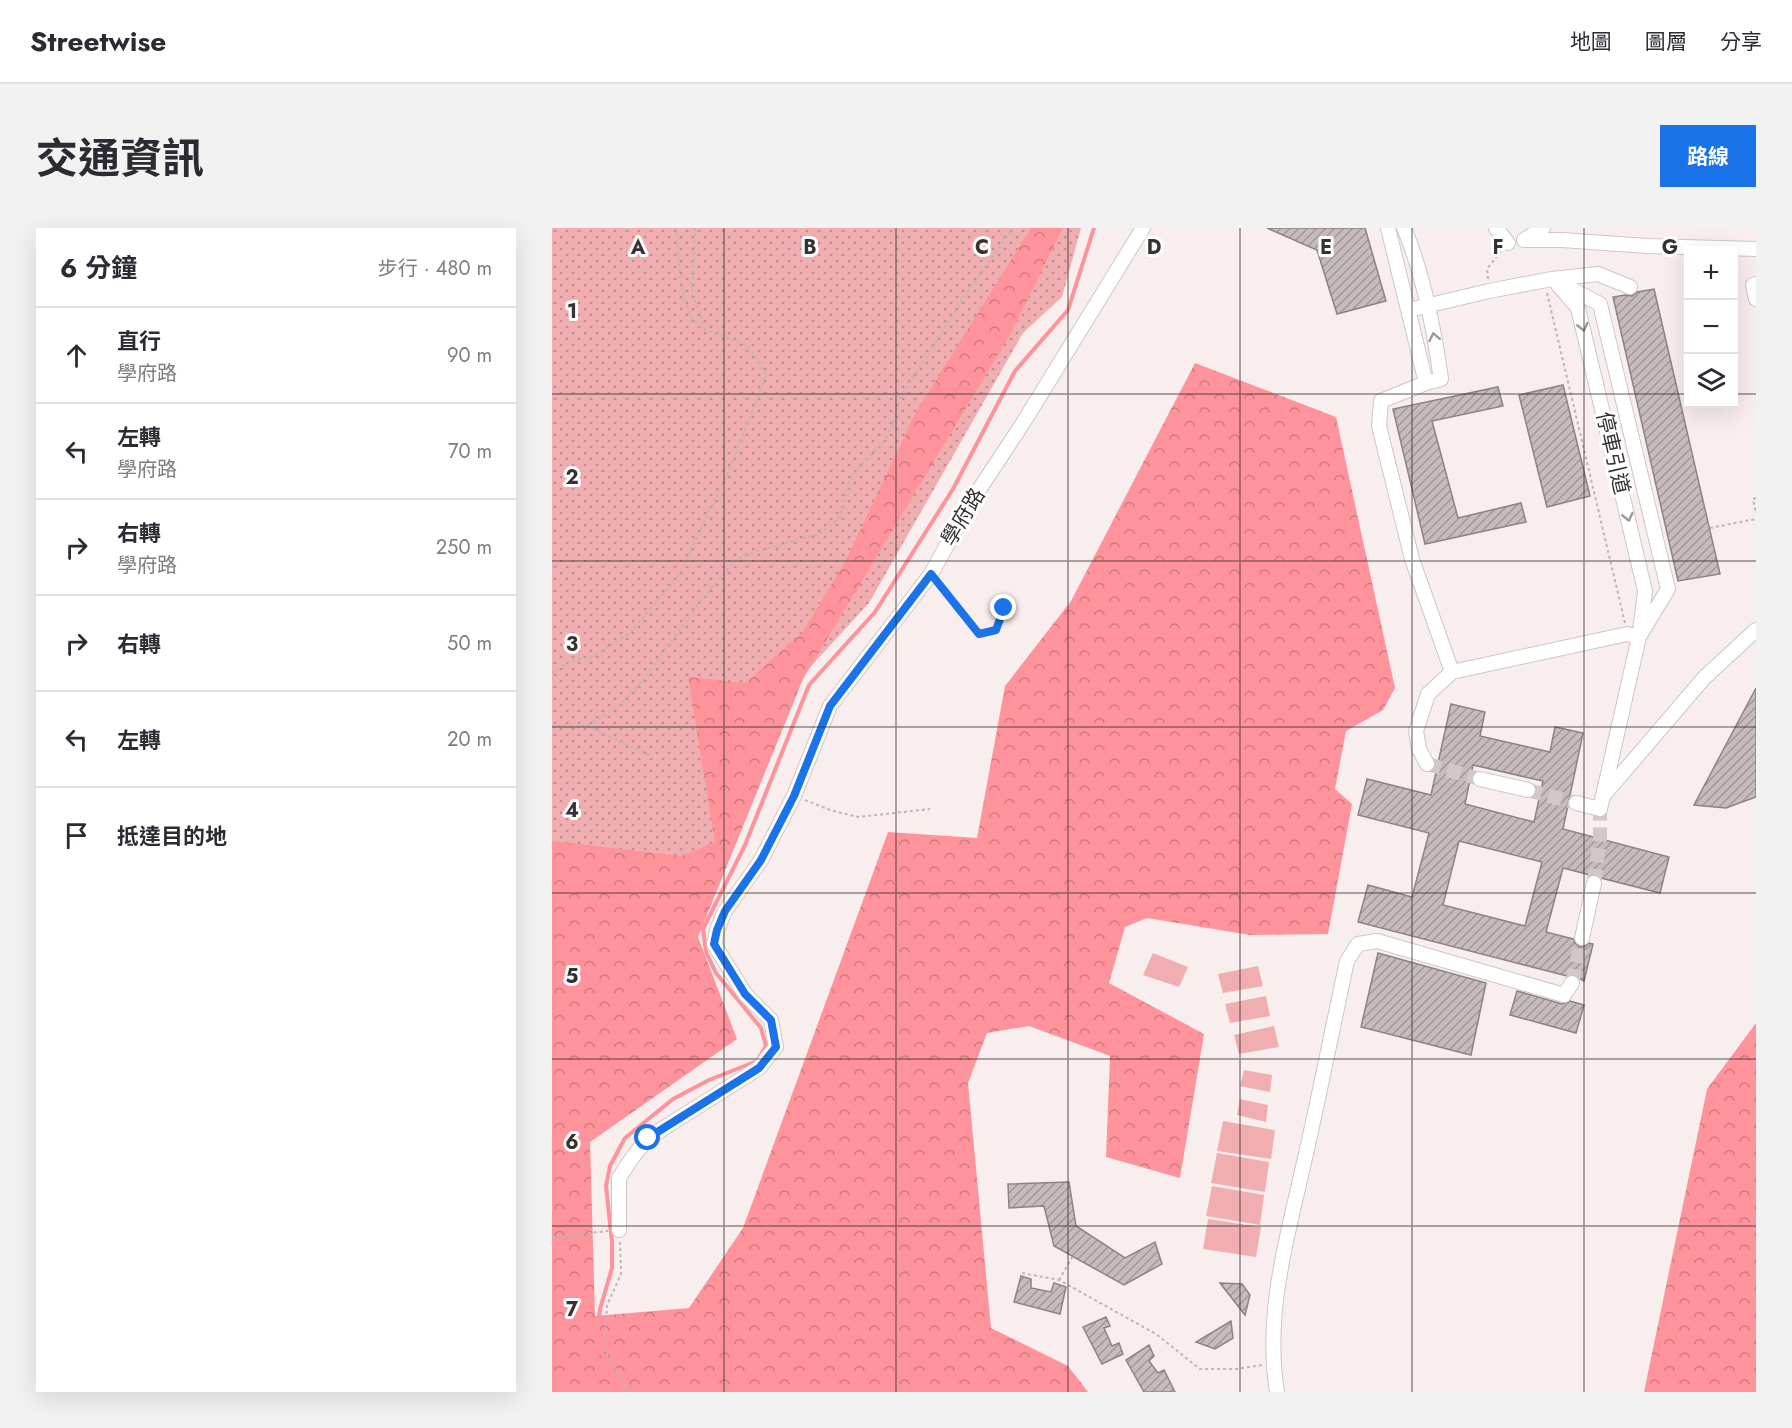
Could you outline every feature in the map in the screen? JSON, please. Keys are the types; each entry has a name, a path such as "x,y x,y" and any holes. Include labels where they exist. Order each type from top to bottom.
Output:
{"street":[{"name":"學府路","path":"619,1230 619,1178 648,1138 759,1068 776,1047 771,1020 745,994 714,944 725,911 761,860 794,796 830,706 931,574 969,505 1023,423 1143,228"},
{"path":"1388,228 1426,383"},
{"path":"1404,228 1413,248 1442,379 1381,401 1379,426 1412,559 1452,672"},
{"path":"1496,228 1508,243"},
{"path":"1543,228 1524,240 1756,249"},
{"path":"1409,310 1489,291 1598,274 1630,287"},
{"path":"1548,280 1600,304 1668,589 1633,636 1600,809 1576,802"},
{"name":"停車引道","path":"1548,280 1578,308 1645,591 1633,636"},
{"path":"1756,284 1753,285 1756,299"},
{"path":"1602,798 1704,678 1756,630"},
{"path":"1427,764 1419,748 1416,731 1428,694 1452,672 1633,636"},
{"path":"1480,779 1528,790"},
{"path":"1582,938 1594,883"},
{"path":"1276,1392 1272,1363 1273,1316 1281,1264 1347,961 1358,944 1377,941 1564,995 1572,983"}],"path":[{"path":"552,672 569,661 592,657 629,634 678,577 732,464 765,375 750,349 739,341 706,330 695,320 684,299 676,228"},
{"path":"695,228 692,294 706,330"},
{"path":"587,726 617,708 644,679 702,599 732,564 744,555 821,533 840,517 850,480 858,468 884,441 894,422 900,398 970,288 1013,228"},
{"path":"1489,291 1487,269 1508,243"},
{"path":"1548,280 1633,636"},
{"path":"1756,498 1753,499 1756,513"},
{"path":"1710,528 1756,519"},
{"path":"931,574 979,634 996,630 1004,608"},
{"path":"552,726 587,726 652,756"},
{"path":"794,796 830,810 858,817 930,808"},
{"path":"552,1237 619,1230 621,1274 607,1305 604,1336 606,1352 629,1392"},
{"path":"1059,1280 1073,1256"},
{"path":"1022,1273 1059,1280 1156,1334 1200,1369 1236,1369 1272,1363"}],"shaded area":[{"path":"552,228 1081,228 1062,297 1023,333 869,603 804,674 694,939 552,914"},
{"path":"1153,953 1188,967 1179,987 1143,975"},
{"path":"1258,966 1263,986 1223,993 1218,974"},
{"path":"1266,996 1270,1016 1230,1023 1225,1004"},
{"path":"1274,1026 1279,1047 1239,1054 1234,1035"},
{"path":"1244,1070 1272,1075 1270,1092 1240,1086"},
{"path":"1240,1099 1268,1105 1266,1122 1237,1115"},
{"path":"1223,1121 1275,1130 1271,1159 1217,1151"},
{"path":"1217,1153 1269,1162 1265,1192 1211,1183"},
{"path":"1212,1186 1264,1195 1260,1225 1206,1216"},
{"path":"1208,1219 1261,1227 1256,1257 1203,1249"}],"green space":[{"path":"1031,228 1063,228 1011,333 803,679 698,937 737,1039 590,1142 595,1316 689,1308 743,1228 888,832 977,838 1005,686 1071,601 1195,363 1336,417 1395,688 1383,710 1346,731 1335,789 1352,804 1328,934 1250,935 1147,918 1125,927 1109,983 1204,1034 1180,1178 1106,1157 1110,1056 1029,1026 987,1033 968,1083 991,1328 1068,1366 1088,1392 552,1392 552,841 681,856 715,842 688,677 745,683 802,633 845,562 916,412"},
{"path":"1756,1023 1756,1392 1644,1392 1707,1089"}],"building":[{"path":"1267,228 1365,228 1386,301 1337,314 1317,250"},
{"path":"1654,289 1720,574 1678,581 1613,297 1632,296 1637,292"},
{"path":"1563,385 1590,496 1547,507 1519,395"},
{"path":"1498,387 1503,406 1432,421 1458,518 1521,503 1526,522 1425,544 1393,409"},
{"path":"1756,688 1756,797 1726,808 1694,805"},
{"path":"1451,704 1485,712 1480,736 1550,752 1555,727 1583,733 1563,829 1669,857 1660,893 1601,878 1596,874 1590,875 1563,868 1546,932 1573,939 1580,947 1589,943 1593,944 1584,981 1573,974 1567,976 1358,922 1368,885 1412,897 1429,833 1358,815 1367,779 1431,795","holes":["1473,765 1543,781 1534,822 1465,804","1459,841 1542,862 1525,926 1443,905"]},
{"path":"1378,953 1486,983 1471,1055 1361,1027"},
{"path":"1517,991 1562,1004 1570,1001 1584,1005 1576,1033 1510,1015"},
{"path":"1069,1182 1076,1226 1125,1258 1155,1242 1162,1264 1124,1285 1054,1246 1044,1206 1009,1208 1008,1184"},
{"path":"1021,1276 1031,1279 1031,1288 1051,1292 1054,1283 1066,1287 1060,1314 1014,1302"},
{"path":"1220,1283 1242,1284 1250,1295 1245,1315"},
{"path":"1106,1317 1110,1326 1104,1328 1112,1346 1119,1343 1123,1354 1102,1364 1083,1327"},
{"path":"1231,1321 1233,1338 1215,1349 1196,1342"},
{"path":"1149,1345 1154,1356 1149,1361 1158,1373 1164,1370 1175,1392 1144,1392 1126,1360"}],"waterway":[{"path":"620,1392 620,1387 596,1342 600,1309 612,1268 612,1242 606,1186 610,1166 625,1138 673,1099 709,1080 757,1061 766,1046 761,1028 716,973 706,952 703,929 745,845 809,685 875,612 953,489 1015,371 1068,310 1094,228"}],"tunnel":[{"path":"1427,764 1480,779"},
{"path":"1528,790 1576,803"},
{"path":"1594,883 1600,837 1600,809"},
{"path":"1572,983 1582,938"}],"route":[{"path":"648,1138 759,1068 776,1047 771,1020 745,994 714,944 725,911 761,860 794,796 830,706 931,574 979,634 987,634 996,630 1004,608"}]}
